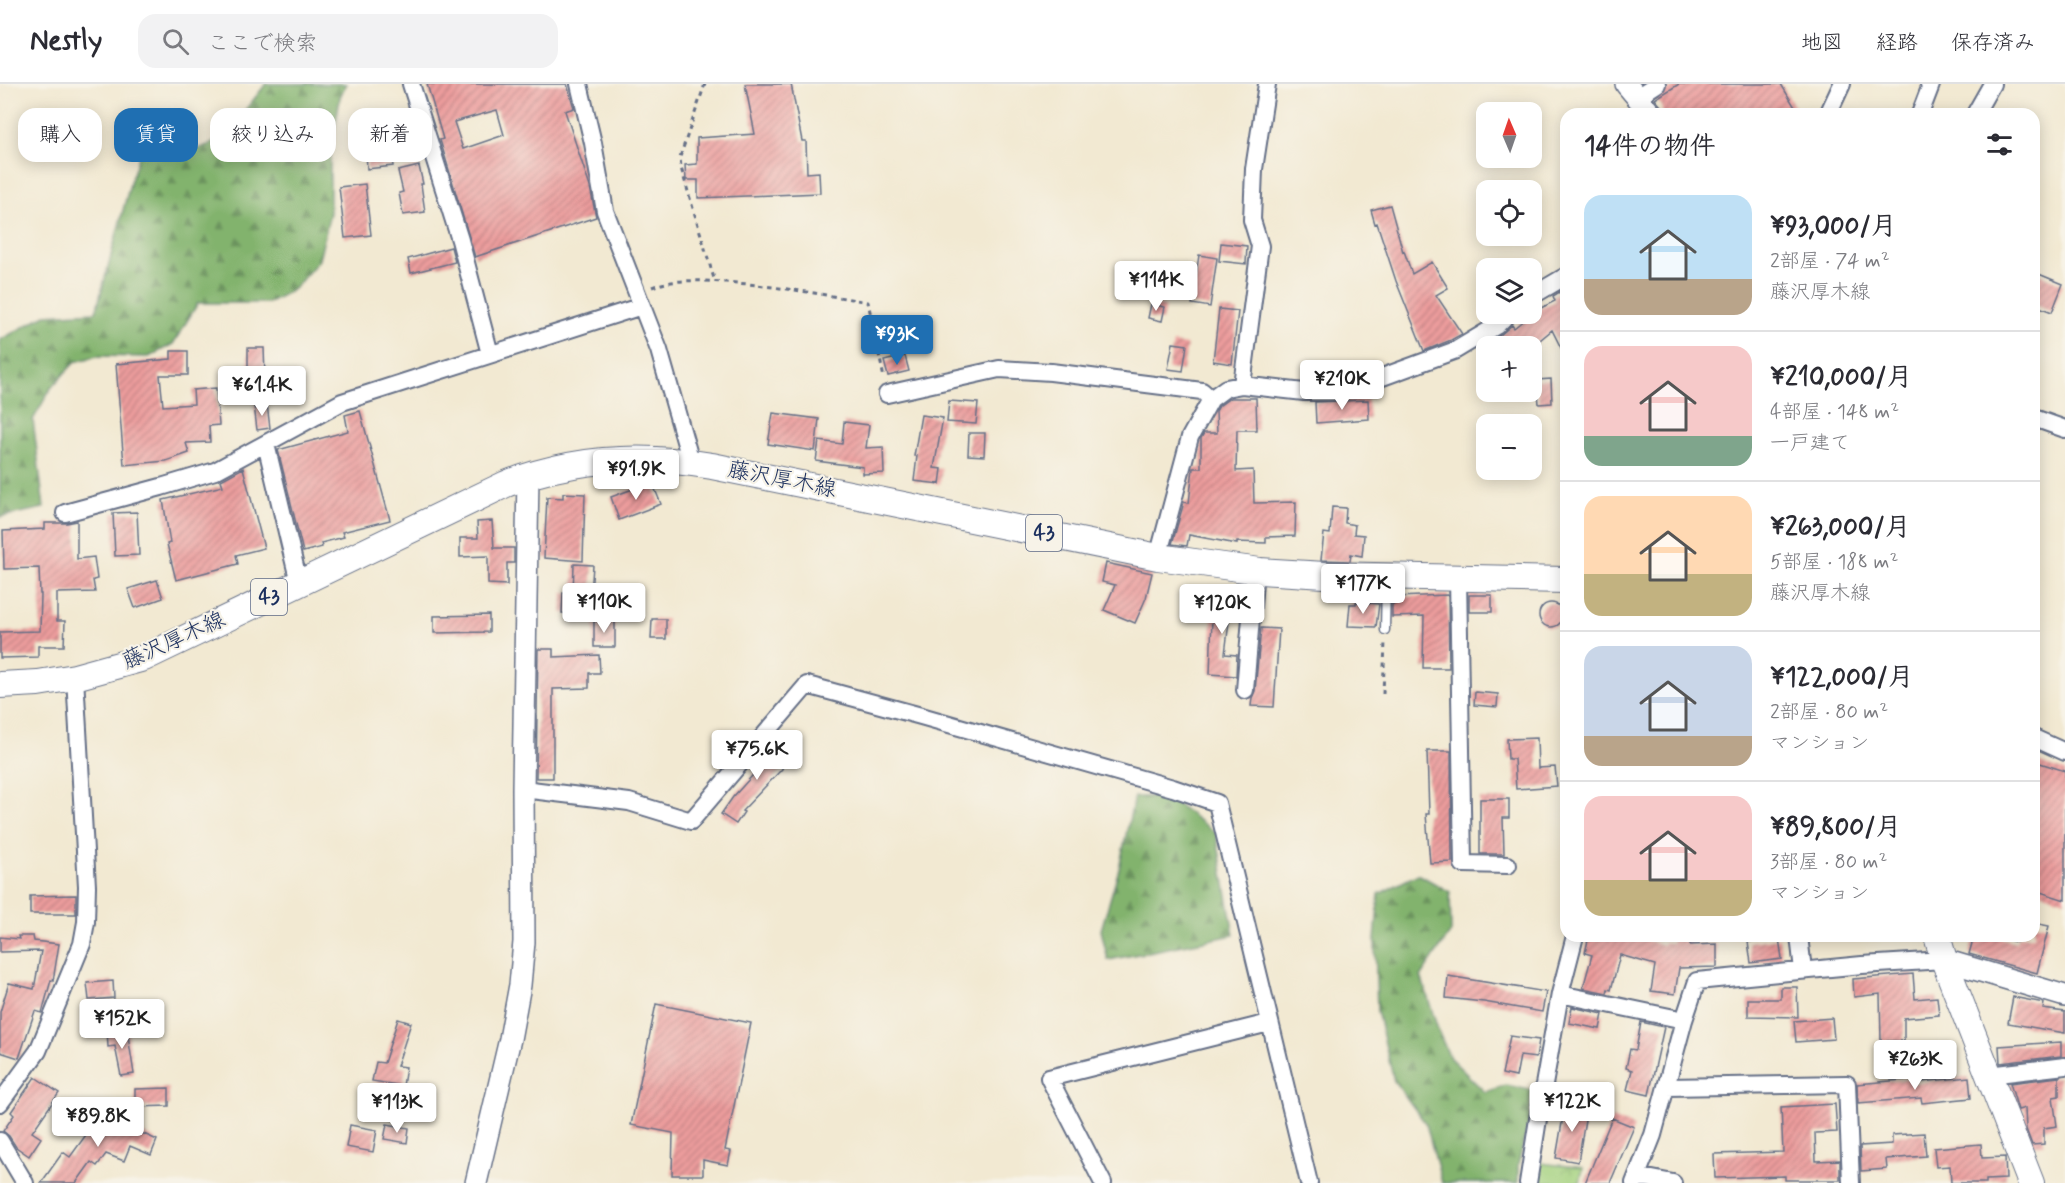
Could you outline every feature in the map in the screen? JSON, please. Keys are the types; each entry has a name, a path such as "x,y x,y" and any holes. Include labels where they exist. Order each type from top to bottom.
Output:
{"main road":[{"name":"藤沢厚木線","path":"0,685 38,683 75,677 144,658 528,475 615,459 691,462 1158,557 1255,570 1560,580"},
{"path":"1939,942 2031,1183"}],"street":[{"path":"411,84 460,240 490,354"},
{"path":"579,84 593,143 605,211 659,350 691,462"},
{"path":"1242,385 1260,246 1252,220 1253,189 1267,84"},
{"path":"1646,108 1631,90 1657,84"},
{"path":"1831,108 1842,84"},
{"path":"1922,108 1931,85 1929,84"},
{"path":"1978,108 1992,84"},
{"path":"1542,290 1560,280"},
{"path":"65,513 215,471 342,402 490,354 639,300"},
{"path":"1158,557 1190,437 1211,399 1226,388 1242,385 1304,392 1334,392 1366,383 1456,350 1498,324"},
{"path":"887,394 999,369 1051,372 1202,391 1211,399"},
{"path":"2040,420 2065,429"},
{"path":"266,444 299,583"},
{"path":"476,1183 510,1039 520,985 524,942 523,789 528,475"},
{"path":"1245,690 1255,570"},
{"path":"1458,578 1462,864 1508,865"},
{"path":"0,1103 38,1051 82,944 86,922 87,886 75,677"},
{"path":"523,789 629,802 691,821 807,686 1173,788 1217,803 1309,1183"},
{"path":"2040,741 2065,752"},
{"path":"1528,1183 1560,994 1573,942"},
{"path":"1800,942 1803,970"},
{"path":"1673,1183 1636,1180 1653,1135 1697,981 1803,970 1944,960 2065,996"},
{"path":"1560,994 1684,1020"},
{"path":"1103,1183 1049,1078 1269,1023"},
{"path":"1989,1075 2065,1066"},
{"path":"1667,1087 1847,1084 1851,1183"},
{"path":"0,1142 25,1183"}],"lane":[{"path":"1385,630 1386,576"}],"path":[{"path":"705,84 680,157 681,168 715,282"},
{"path":"639,300 655,286 680,281 778,286 868,302 887,394"},
{"path":"1383,694 1385,630"}],"green space":[{"path":"266,84 346,84 340,97 336,123 336,108 247,108"},
{"path":"210,144 210,162 330,162 330,213 319,260 294,289 268,303 198,303 173,344 149,357 97,356 75,362 51,388 33,420 44,508 0,517 0,340 45,315 96,312 137,162 198,162 198,149"},
{"path":"1166,796 1216,833 1234,935 1108,960 1101,930 1119,869 1134,797"},
{"path":"1418,874 1450,892 1451,932 1421,976 1439,1033 1450,1058 1485,1092 1506,1085 1531,1090 1529,1122 1518,1165 1518,1183 1442,1183 1426,1124 1394,1081 1377,1011 1375,940 1379,894"},
{"path":"1540,1163 1583,1168 1580,1183 1538,1183"}],"building":[{"path":"427,84 567,84 574,108 565,111 590,187 596,217 475,257 440,140 443,139","holes":["497,110 504,135 463,149 454,122"]},
{"path":"745,84 791,84 802,141 806,141 807,173 819,172 820,193 698,198 698,180 686,180 685,165 697,164 697,138 755,134"},
{"path":"1679,84 1781,84 1795,108 1662,108 1655,99"},
{"path":"367,162 393,162 393,166 367,169"},
{"path":"419,166 425,212 403,215 399,193 403,192 398,171"},
{"path":"365,184 371,235 345,238 339,187"},
{"path":"1390,205 1403,252 1412,274 1432,262 1448,288 1436,295 1462,334 1424,351 1371,210"},
{"path":"1221,243 1247,246 1246,264 1219,261"},
{"path":"451,247 455,262 411,273 408,259"},
{"path":"1199,255 1217,258 1210,307 1192,304 1193,298 1182,297 1184,281 1195,282"},
{"path":"2040,274 2063,284 2052,312 2040,307"},
{"path":"1560,292 1560,346 1552,330 1542,338 1542,336 1499,336 1512,325 1514,328 1519,324 1542,324 1542,308 1555,301 1553,296"},
{"path":"1151,304 1165,307 1162,321 1148,318"},
{"path":"1219,309 1238,311 1232,364 1213,361"},
{"path":"1173,343 1187,345 1183,371 1168,369"},
{"path":"248,348 264,348 265,376 269,376 271,399 255,400 253,368 248,368"},
{"path":"171,351 188,351 188,375 160,375 163,406 194,404 193,390 216,388 219,425 209,426 210,442 186,443 189,453 166,461 124,465 116,364 171,359"},
{"path":"905,356 909,371 888,376 884,361"},
{"path":"1551,379 1552,403 1539,404 1542,402 1542,380"},
{"path":"1230,398 1256,398 1257,430 1237,430 1236,471 1253,470 1254,503 1296,502 1295,536 1266,537 1266,543 1237,542 1237,544 1189,535 1187,546 1172,544 1184,502 1189,503 1193,468 1201,468 1201,438 1204,433 1217,433 1216,411"},
{"path":"1368,400 1369,419 1316,423 1315,402"},
{"path":"949,401 978,403 976,424 947,422"},
{"path":"267,404 270,428 257,430 254,405"},
{"path":"360,411 390,520 342,532 344,537 321,543 322,547 303,552 278,450 348,431 345,415"},
{"path":"773,413 819,419 815,451 768,444"},
{"path":"921,415 943,418 934,468 942,469 940,484 914,481 917,456 914,456"},
{"path":"844,422 869,425 866,448 883,447 884,473 863,474 863,467 816,461 819,441 842,444"},
{"path":"969,433 985,433 984,456 968,455"},
{"path":"243,468 264,548 236,555 238,564 176,580 167,544 170,543 163,500 223,486 221,480"},
{"path":"652,482 661,504 619,520 611,497"},
{"path":"563,493 585,494 583,561 544,558 547,497 563,498"},
{"path":"1332,507 1346,508 1345,523 1355,525 1354,534 1364,535 1362,556 1351,554 1350,561 1321,560 1324,533 1330,534"},
{"path":"137,512 139,555 115,556 113,513"},
{"path":"77,521 77,559 94,557 97,579 93,580 95,592 57,593 57,621 65,621 64,646 38,646 38,657 0,658 0,632 40,631 41,594 39,568 4,569 3,531 45,529 45,523"},
{"path":"492,521 494,548 514,548 514,563 507,563 507,585 488,584 488,556 460,557 460,538 478,538 477,522"},
{"path":"1106,563 1152,573 1146,598 1135,623 1104,610 1115,585 1102,582"},
{"path":"574,564 593,565 591,595 596,595 595,614 562,613 563,593 573,594"},
{"path":"157,580 163,598 135,608 128,589"},
{"path":"1216,587 1233,590 1225,654 1237,655 1236,676 1210,674 1212,618"},
{"path":"1448,595 1449,668 1423,668 1424,616 1392,617 1392,604 1395,604 1395,597"},
{"path":"1469,595 1492,595 1492,612 1469,612"},
{"path":"1356,602 1379,604 1376,627 1348,626 1350,604 1356,604"},
{"path":"1556,604 1560,606 1560,624 1551,627 1542,624 1539,615 1542,606"},
{"path":"489,615 489,632 434,633 434,616"},
{"path":"652,619 666,619 666,639 651,639"},
{"path":"594,621 615,621 615,647 594,647"},
{"path":"1261,628 1279,629 1274,707 1251,706 1255,691"},
{"path":"538,649 553,649 553,657 599,655 600,673 589,673 589,688 553,689 553,778 536,778"},
{"path":"1475,692 1498,694 1497,707 1474,705"},
{"path":"1537,738 1538,768 1555,767 1557,786 1516,789 1514,759 1508,759 1507,739"},
{"path":"774,740 788,744 782,769 742,811 744,812 736,824 721,814 762,765 766,749"},
{"path":"1427,751 1451,751 1452,862 1430,863 1426,814 1429,814"},
{"path":"2040,763 2065,771 2065,900 2040,892"},
{"path":"1480,799 1509,799 1509,818 1503,818 1504,854 1480,854"},
{"path":"76,895 76,914 30,914 30,896"},
{"path":"2040,924 2049,926 2037,973 1969,954 1972,942 2040,942"},
{"path":"18,936 33,936 34,941 59,944 53,981 51,980 42,1013 35,1011 19,1058 0,1052 0,1012 9,983 34,989 41,951 0,952 0,937 19,939"},
{"path":"1588,942 1653,942 1663,945 1664,942 1690,942 1690,945 1717,944 1717,967 1679,968 1675,994 1651,991 1655,965 1620,955 1611,990 1608,989 1607,993 1583,988 1592,955 1585,953"},
{"path":"1748,942 1780,942 1782,959 1751,963"},
{"path":"1913,974 1915,999 1937,997 1939,1015 1904,1018 1904,1041 1881,1041 1880,994 1854,997 1853,979"},
{"path":"1448,976 1546,992 1542,1012 1446,998"},
{"path":"113,981 114,998 89,1000 87,983"},
{"path":"1781,987 1797,987 1798,1017 1748,1016 1748,999 1781,999"},
{"path":"2013,997 2044,1003 2043,1009 2065,1012 2065,1033 2008,1023"},
{"path":"656,1004 751,1023 725,1150 731,1151 728,1165 703,1160 703,1175 672,1175 673,1133 631,1125"},
{"path":"1572,1007 1603,1014 1600,1029 1569,1023"},
{"path":"1832,1018 1834,1039 1796,1042 1794,1021"},
{"path":"398,1019 411,1023 397,1066 406,1067 403,1086 372,1081 376,1062 384,1063"},
{"path":"1641,1022 1664,1027 1649,1095 1627,1090 1632,1070 1626,1068 1630,1049 1636,1050"},
{"path":"127,1029 134,1074 121,1076 115,1046 108,1047 107,1030"},
{"path":"1510,1036 1539,1040 1536,1058 1520,1056 1516,1077 1502,1074"},
{"path":"2061,1042 2061,1056 2000,1063 1999,1046"},
{"path":"35,1077 59,1093 32,1132 41,1138 29,1156 16,1147 3,1131 14,1115 11,1112"},
{"path":"1969,1077 1971,1098 1922,1103 1921,1098 1858,1103 1857,1084 1913,1079 1913,1083"},
{"path":"2059,1077 2059,1096 2053,1097 2057,1126 2044,1128 2044,1144 2032,1145 2026,1129 2025,1108 2018,1110 2010,1083"},
{"path":"169,1088 169,1106 135,1107 135,1089"},
{"path":"1835,1104 1837,1132 1815,1133 1816,1161 1840,1160 1840,1180 1785,1180 1785,1176 1715,1178 1714,1154 1783,1152 1781,1107"},
{"path":"1565,1105 1587,1108 1578,1162 1556,1158"},
{"path":"89,1109 157,1140 151,1155 130,1146 124,1161 106,1154 97,1166 91,1162 76,1183 41,1183 63,1152 70,1157 91,1128 82,1124"},
{"path":"1612,1118 1634,1127 1610,1183 1585,1183"},
{"path":"387,1124 409,1128 407,1143 384,1139"},
{"path":"350,1125 377,1130 373,1152 346,1147"},
{"path":"1924,1133 1926,1156 1886,1159 1887,1169 1861,1171 1860,1146 1892,1144 1892,1135"},
{"path":"1981,1144 1982,1158 2005,1157 2006,1179 1986,1180 1986,1183 1951,1183 1950,1166 1936,1167 1934,1148"}]}
